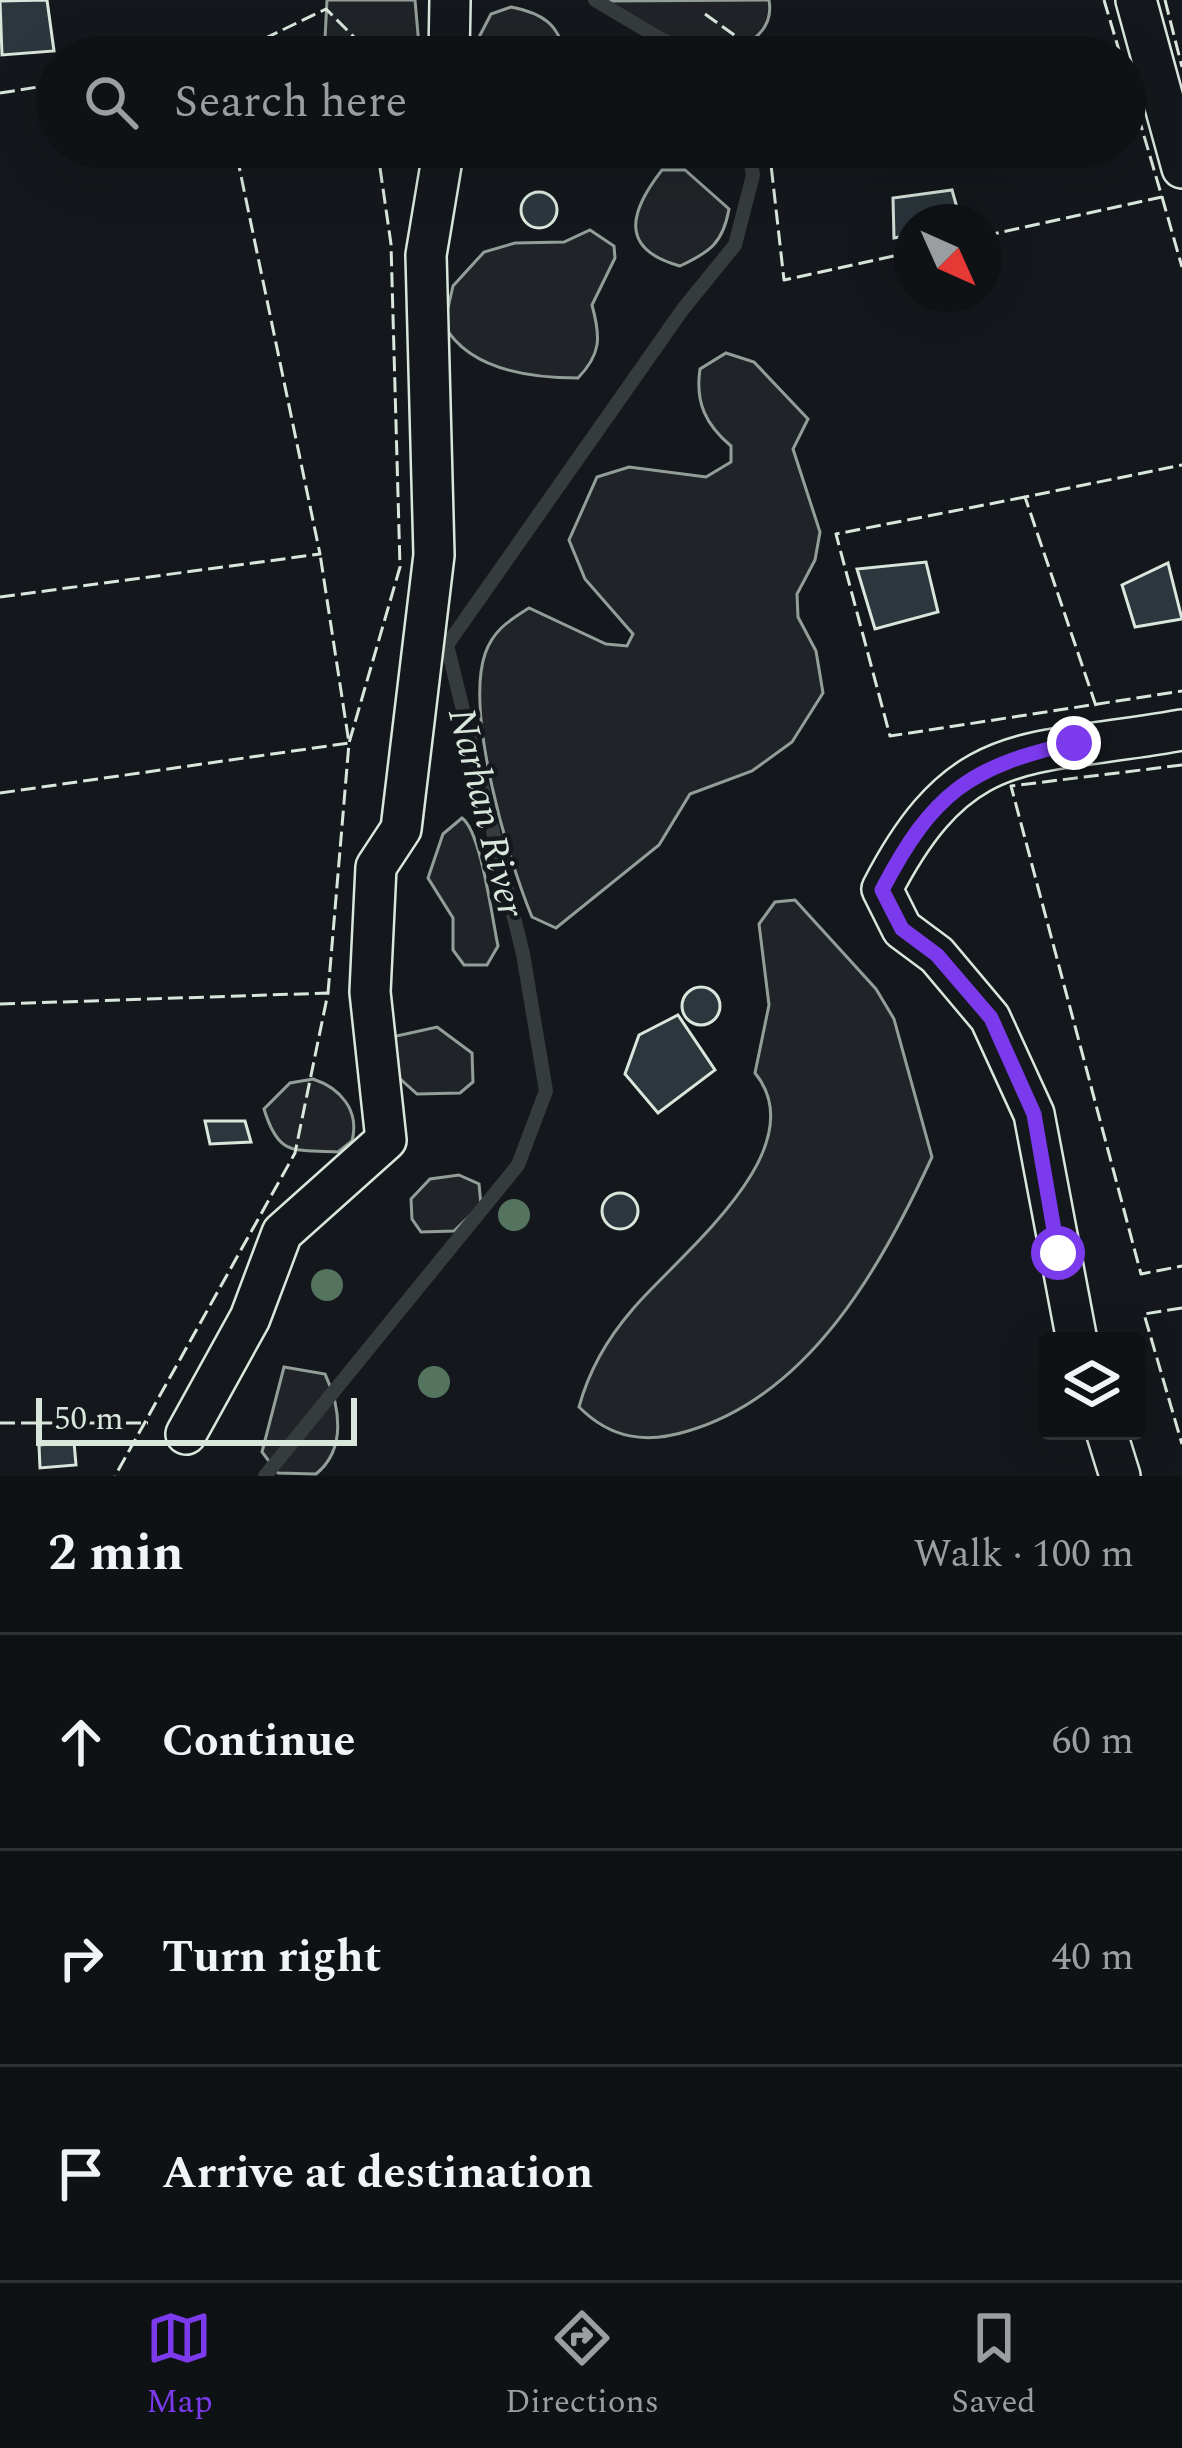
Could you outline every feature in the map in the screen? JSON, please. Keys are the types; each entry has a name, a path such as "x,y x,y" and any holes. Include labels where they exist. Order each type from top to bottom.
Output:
{"street":[{"path":"449,36 451,0"},
{"path":"1136,0 1146,36"},
{"path":"1146,37 1182,168"},
{"path":"186,1434 250,1318 282,1233 386,1140 370,992 376,867 401,829 434,555 426,255 440,168"},
{"path":"1075,1332 1034,1114 991,1018 937,955 902,929 882,890 911,833 956,788 1007,758 1182,730"},
{"path":"1109,1440 1120,1476"}],"shaded area":[{"path":"327,0 415,0 418,36 325,36"},
{"path":"769,0 769,17 757,36 666,36 606,1"},
{"path":"511,7 532,13 559,36 480,36 491,14"},
{"path":"662,170 685,170 729,209 714,245 680,266 647,250 636,227 643,200"},
{"path":"590,230 614,246 615,258 592,305 598,336 595,353 578,378 522,373 485,362 455,340 444,325 453,286 484,252 515,243 564,242"},
{"path":"726,353 754,362 808,419 793,449 820,532 815,560 797,594 798,617 816,651 823,693 792,742 752,771 690,794 659,845 556,928 532,917 501,824 481,712 485,654 497,632 529,608 606,644 627,646 633,634 585,579 569,540 597,477 629,467 706,477 731,462 731,446 709,421 699,392 700,369"},
{"path":"462,818 480,857 498,946 487,965 464,965 453,950 453,918 428,878 443,834"},
{"path":"795,900 876,989 894,1019 932,1157 865,1282 806,1357 771,1388 731,1413 688,1431 643,1438 616,1432 579,1407 594,1368 632,1310 733,1201 755,1168 768,1135 770,1103 755,1073 769,1005 759,924 775,902"},
{"path":"437,1027 472,1053 473,1082 460,1093 417,1094 388,1068 392,1037"},
{"path":"313,1079 332,1088 350,1110 352,1141 338,1152 290,1148 276,1136 264,1109 290,1083"},
{"path":"459,1175 479,1184 481,1205 454,1231 421,1232 412,1219 411,1199 430,1179"},
{"path":"284,1367 325,1374 334,1400 336,1440 316,1474 278,1473 262,1452"}],"building":[{"path":"47,0 52,36 36,36 36,52 2,55 0,1"},
{"path":"952,190 956,204 894,204 894,238 893,198"},
{"path":"539,192 551,198 557,210 551,222 539,228 527,222 521,210 527,198"},
{"path":"926,562 938,612 875,629 857,569"},
{"path":"1168,563 1182,619 1135,627 1122,585"},
{"path":"701,987 714,993 720,1006 714,1019 701,1025 688,1019 682,1006 688,993"},
{"path":"678,1015 715,1070 658,1113 625,1074 639,1035"},
{"path":"205,1121 245,1121 251,1142 210,1144"},
{"path":"620,1193 632,1199 638,1211 632,1223 620,1229 608,1223 602,1211 608,1199"},
{"path":"74,1442 76,1465 40,1468 39,1445"}],"waterway":[{"name":"Narhan River","path":"595,0 656,36"},
{"name":"Narhan River","path":"265,1476 518,1165 546,1091 523,954 447,645 683,309 735,245 752,168"}],"fence":[{"path":"1104,0 1115,36"},
{"path":"1165,0 1182,67"},
{"path":"270,36 326,9 353,36"},
{"path":"705,14 736,36"},
{"path":"0,93 36,87"},
{"path":"1002,232 1162,197 1146,143"},
{"path":"0,597 320,554 239,168"},
{"path":"328,993 349,743 400,567 391,244 380,168"},
{"path":"771,168 784,280 894,256"},
{"path":"1162,197 1182,267"},
{"path":"1096,706 1025,497 1182,465"},
{"path":"1025,497 836,534 890,736 1182,691"},
{"path":"0,793 349,743 320,554"},
{"path":"1182,765 1011,786 1141,1274 1182,1266"},
{"path":"0,1004 328,993 295,1153 115,1476"},
{"path":"1182,1308 1144,1314 1182,1444"},
{"path":"0,1423 148,1423"}],"route":[{"path":"1058,1253 1034,1114 991,1018 937,955 902,929 882,890 911,833 956,788 1007,758 1074,743"}]}
